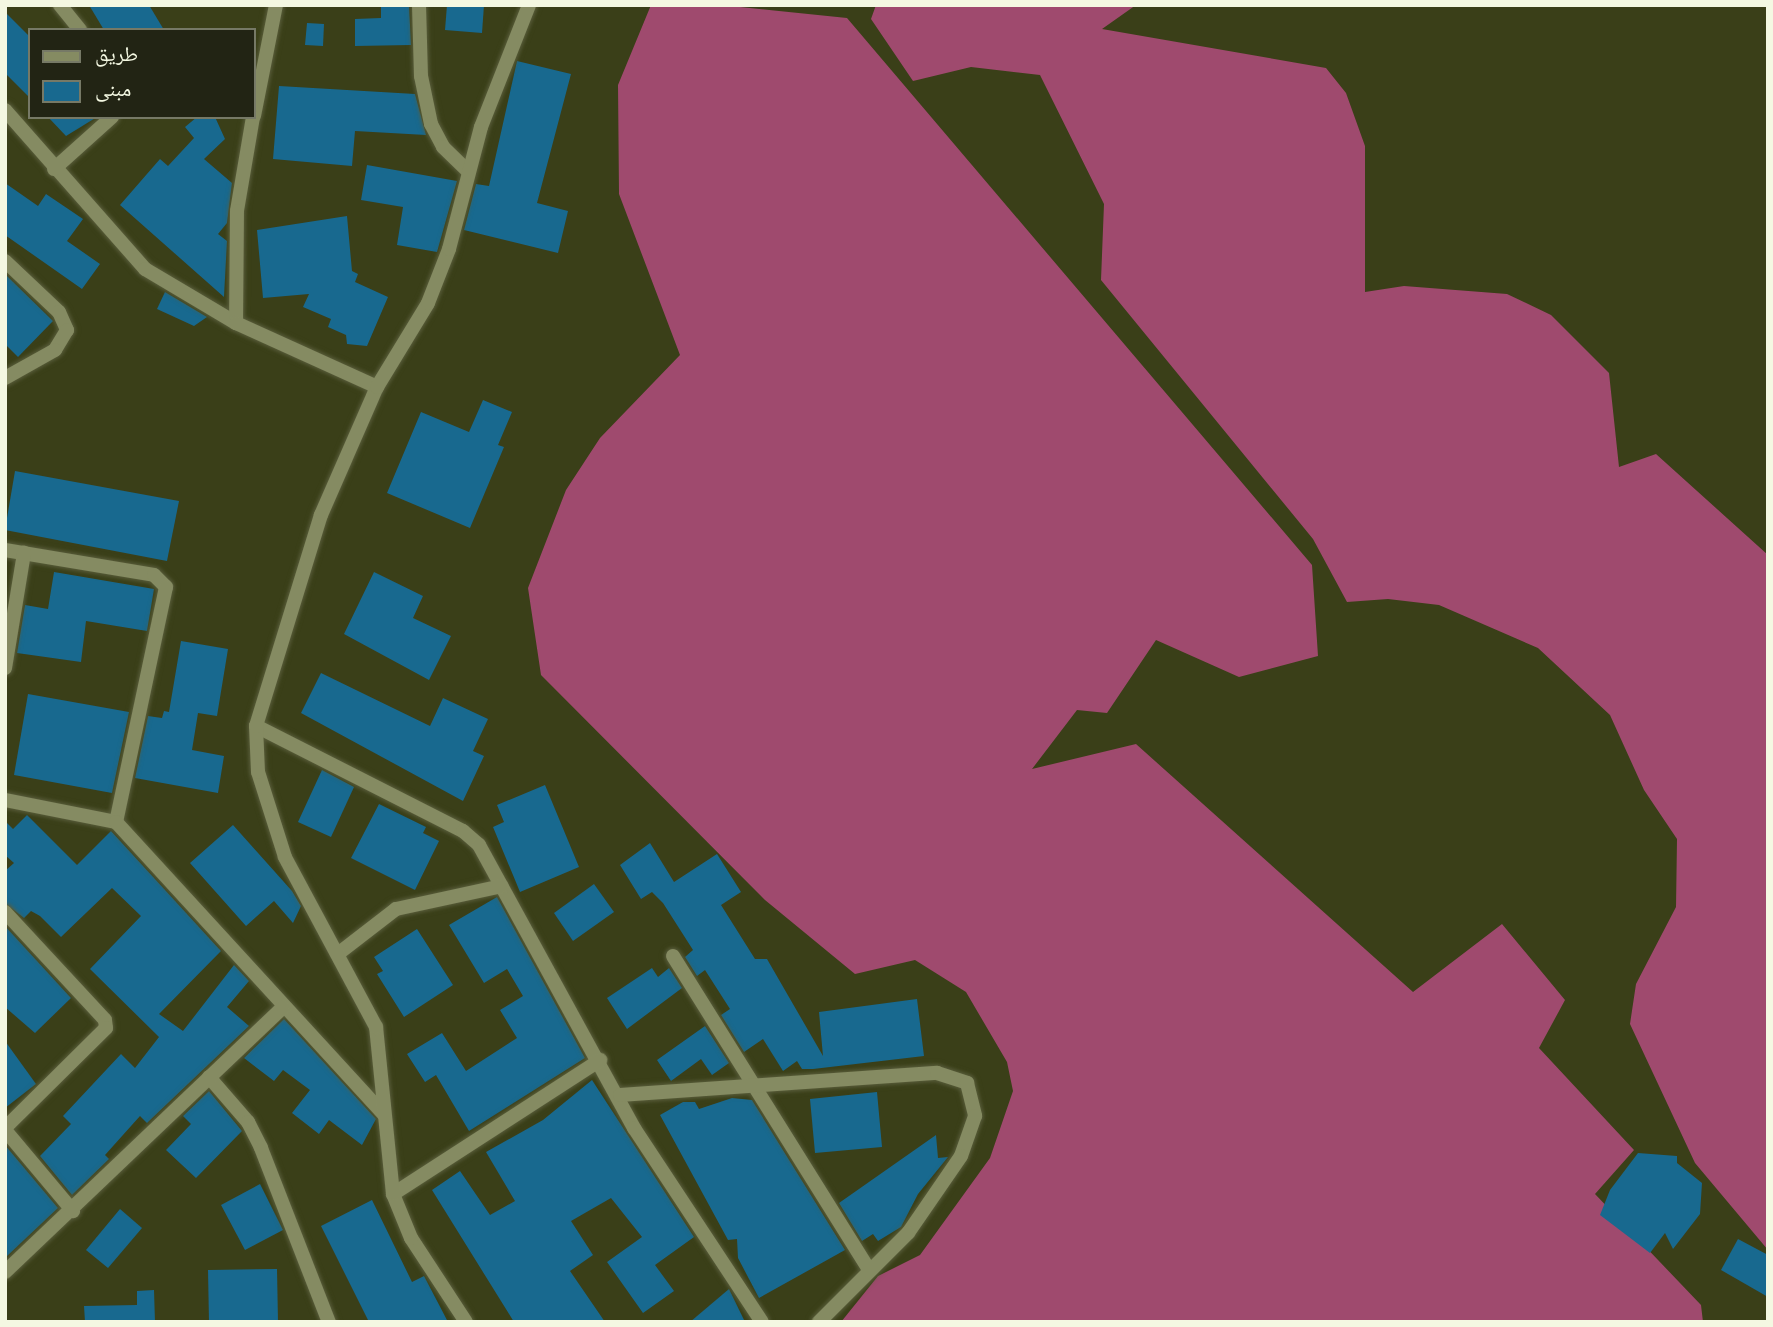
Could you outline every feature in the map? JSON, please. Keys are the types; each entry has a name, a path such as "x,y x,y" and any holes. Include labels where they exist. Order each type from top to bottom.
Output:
{"street":[{"path":"60,5 78,28"},
{"path":"256,107 276,5"},
{"path":"419,5 421,76 431,124 443,147 467,170"},
{"path":"466,1322 411,1238 393,1194 376,1027 273,825 258,772 257,726 308,551 377,387 428,303 449,249 467,170 529,5"},
{"path":"5,110 54,169 145,269 236,323 377,387"},
{"path":"54,169 110,119"},
{"path":"236,323 237,211 254,119"},
{"path":"5,261 59,312 66,330 55,350 5,378"},
{"path":"5,550 164,579 116,822"},
{"path":"5,668 24,553"},
{"path":"257,726 463,831 479,845 620,1095 634,1128 762,1322"},
{"path":"5,800 116,822 384,1114"},
{"path":"339,953 396,909 502,886"},
{"path":"5,912 105,1020 106,1028 5,1129 73,1211"},
{"path":"673,956 869,1270"},
{"path":"5,1272 73,1211 283,1007"},
{"path":"393,1194 600,1060"},
{"path":"620,1095 937,1073 967,1083 975,1116 961,1156 908,1233 819,1322"},
{"path":"209,1077 248,1122 261,1148 329,1322"}],"shaded area":[{"path":"651,5 721,5 847,18 1312,565 1318,656 1239,677 1156,640 1107,713 1077,710 1032,769 1136,744 1413,992 1502,924 1565,1000 1539,1048 1634,1150 1595,1194 1701,1305 1703,1322 841,1322 878,1276 920,1255 990,1158 1013,1091 1007,1062 966,992 915,960 855,974 765,900 541,675 528,588 566,490 600,438 680,355 619,194 618,85"},
{"path":"876,5 1136,5 1102,29 1326,68 1346,93 1365,146 1365,292 1404,286 1507,294 1551,315 1609,373 1619,467 1656,454 1768,555 1768,1250 1695,1163 1630,1024 1636,984 1676,907 1677,839 1644,790 1610,715 1538,648 1439,605 1388,599 1347,602 1313,539 1101,280 1104,204 1040,75 971,67 913,81 871,19"}],"building":[{"path":"89,5 149,5 163,28 103,28"},
{"path":"381,5 409,5 411,45 355,46 355,19 381,18"},
{"path":"447,5 484,5 482,33 445,30"},
{"path":"5,12 28,35 28,96 5,73"},
{"path":"307,23 324,24 323,46 305,45"},
{"path":"517,61 571,74 537,203 568,211 558,253 464,230 476,184 489,186"},
{"path":"279,86 415,94 426,135 355,131 352,166 273,159"},
{"path":"50,119 94,119 66,136"},
{"path":"195,119 216,119 225,139 204,159 232,183 227,223 218,234 227,241 224,297 120,205 160,159 168,166 194,138 185,127"},
{"path":"367,165 457,181 437,252 397,245 403,207 361,200"},
{"path":"5,183 38,206 46,194 83,219 67,241 100,264 82,289 5,235"},
{"path":"347,216 352,271 358,274 355,282 388,297 367,346 347,344 346,335 328,327 331,319 303,307 309,294 263,298 257,230"},
{"path":"5,274 53,321 18,357 5,344"},
{"path":"165,292 207,317 194,326 157,309"},
{"path":"483,400 512,412 498,445 504,447 470,528 387,493 421,412 469,432"},
{"path":"15,471 179,501 167,561 5,530"},
{"path":"54,572 154,589 147,631 86,621 81,662 17,653 25,605 48,609"},
{"path":"374,572 423,596 413,618 451,636 429,680 344,634"},
{"path":"181,641 228,649 217,716 198,713 192,750 224,756 218,793 135,778 148,716 162,718 164,711 169,712"},
{"path":"321,673 430,726 443,698 488,719 473,751 484,756 463,801 301,713"},
{"path":"28,694 129,712 112,793 14,775"},
{"path":"322,770 354,787 331,837 298,822"},
{"path":"545,785 579,867 520,892 493,827 504,822 497,805"},
{"path":"379,804 426,827 423,833 439,841 415,890 351,858"},
{"path":"27,815 77,865 111,831 221,951 159,1014 183,1031 234,965 249,981 227,1007 249,1026 147,1123 140,1116 105,1155 109,1159 72,1195 40,1156 71,1124 63,1116 121,1054 135,1068 159,1037 90,969 141,916 112,888 61,937 40,916 31,911 24,918 5,903 5,871 14,863 5,855 5,821 13,829"},
{"path":"233,825 292,891 301,906 293,923 274,901 246,926 190,863"},
{"path":"650,843 674,882 717,854 741,892 721,905 755,959 767,959 823,1056 819,1012 917,999 924,1056 813,1069 802,1069 797,1061 783,1071 763,1039 744,1052 721,1015 730,1009 705,970 697,976 685,957 693,950 663,903 652,892 641,899 620,865"},
{"path":"594,884 614,912 573,941 554,913"},
{"path":"497,897 585,1058 469,1131 436,1075 425,1082 407,1054 442,1033 466,1071 517,1038 500,1010 523,996 507,969 484,983 449,925"},
{"path":"5,926 71,998 35,1033 5,1007"},
{"path":"417,929 453,985 404,1017 377,974 383,971 374,957"},
{"path":"652,968 658,977 669,968 682,988 627,1029 607,998"},
{"path":"284,1019 376,1119 362,1145 329,1120 319,1134 292,1113 310,1090 283,1070 274,1081 244,1058"},
{"path":"705,1026 729,1063 712,1075 701,1059 671,1081 657,1060"},
{"path":"5,1041 36,1084 5,1108"},
{"path":"592,1080 694,1237 655,1265 674,1291 643,1313 607,1262 642,1237 611,1198 571,1221 593,1255 570,1271 605,1322 514,1322 432,1190 460,1171 490,1215 515,1201 486,1152 543,1120"},
{"path":"209,1091 242,1131 196,1178 166,1150 191,1124 183,1116"},
{"path":"877,1092 882,1147 815,1153 810,1099"},
{"path":"732,1098 752,1100 845,1250 759,1298 738,1258 737,1239 728,1240 660,1115 683,1102 695,1102 699,1109"},
{"path":"936,1135 938,1158 948,1157 918,1194 901,1227 878,1241 873,1234 862,1241 839,1203"},
{"path":"5,1145 58,1208 5,1258"},
{"path":"1638,1153 1677,1156 1677,1163 1702,1183 1700,1214 1673,1249 1665,1233 1650,1253 1600,1215 1610,1190"},
{"path":"260,1184 283,1230 245,1250 221,1205"},
{"path":"372,1200 412,1282 424,1276 448,1322 369,1322 321,1226"},
{"path":"120,1209 142,1228 108,1268 86,1250"},
{"path":"1738,1239 1768,1255 1768,1297 1721,1270"},
{"path":"277,1269 278,1322 209,1322 208,1270"},
{"path":"729,1289 745,1322 690,1322"},
{"path":"154,1290 155,1322 85,1322 84,1306 137,1305 137,1291"}]}
